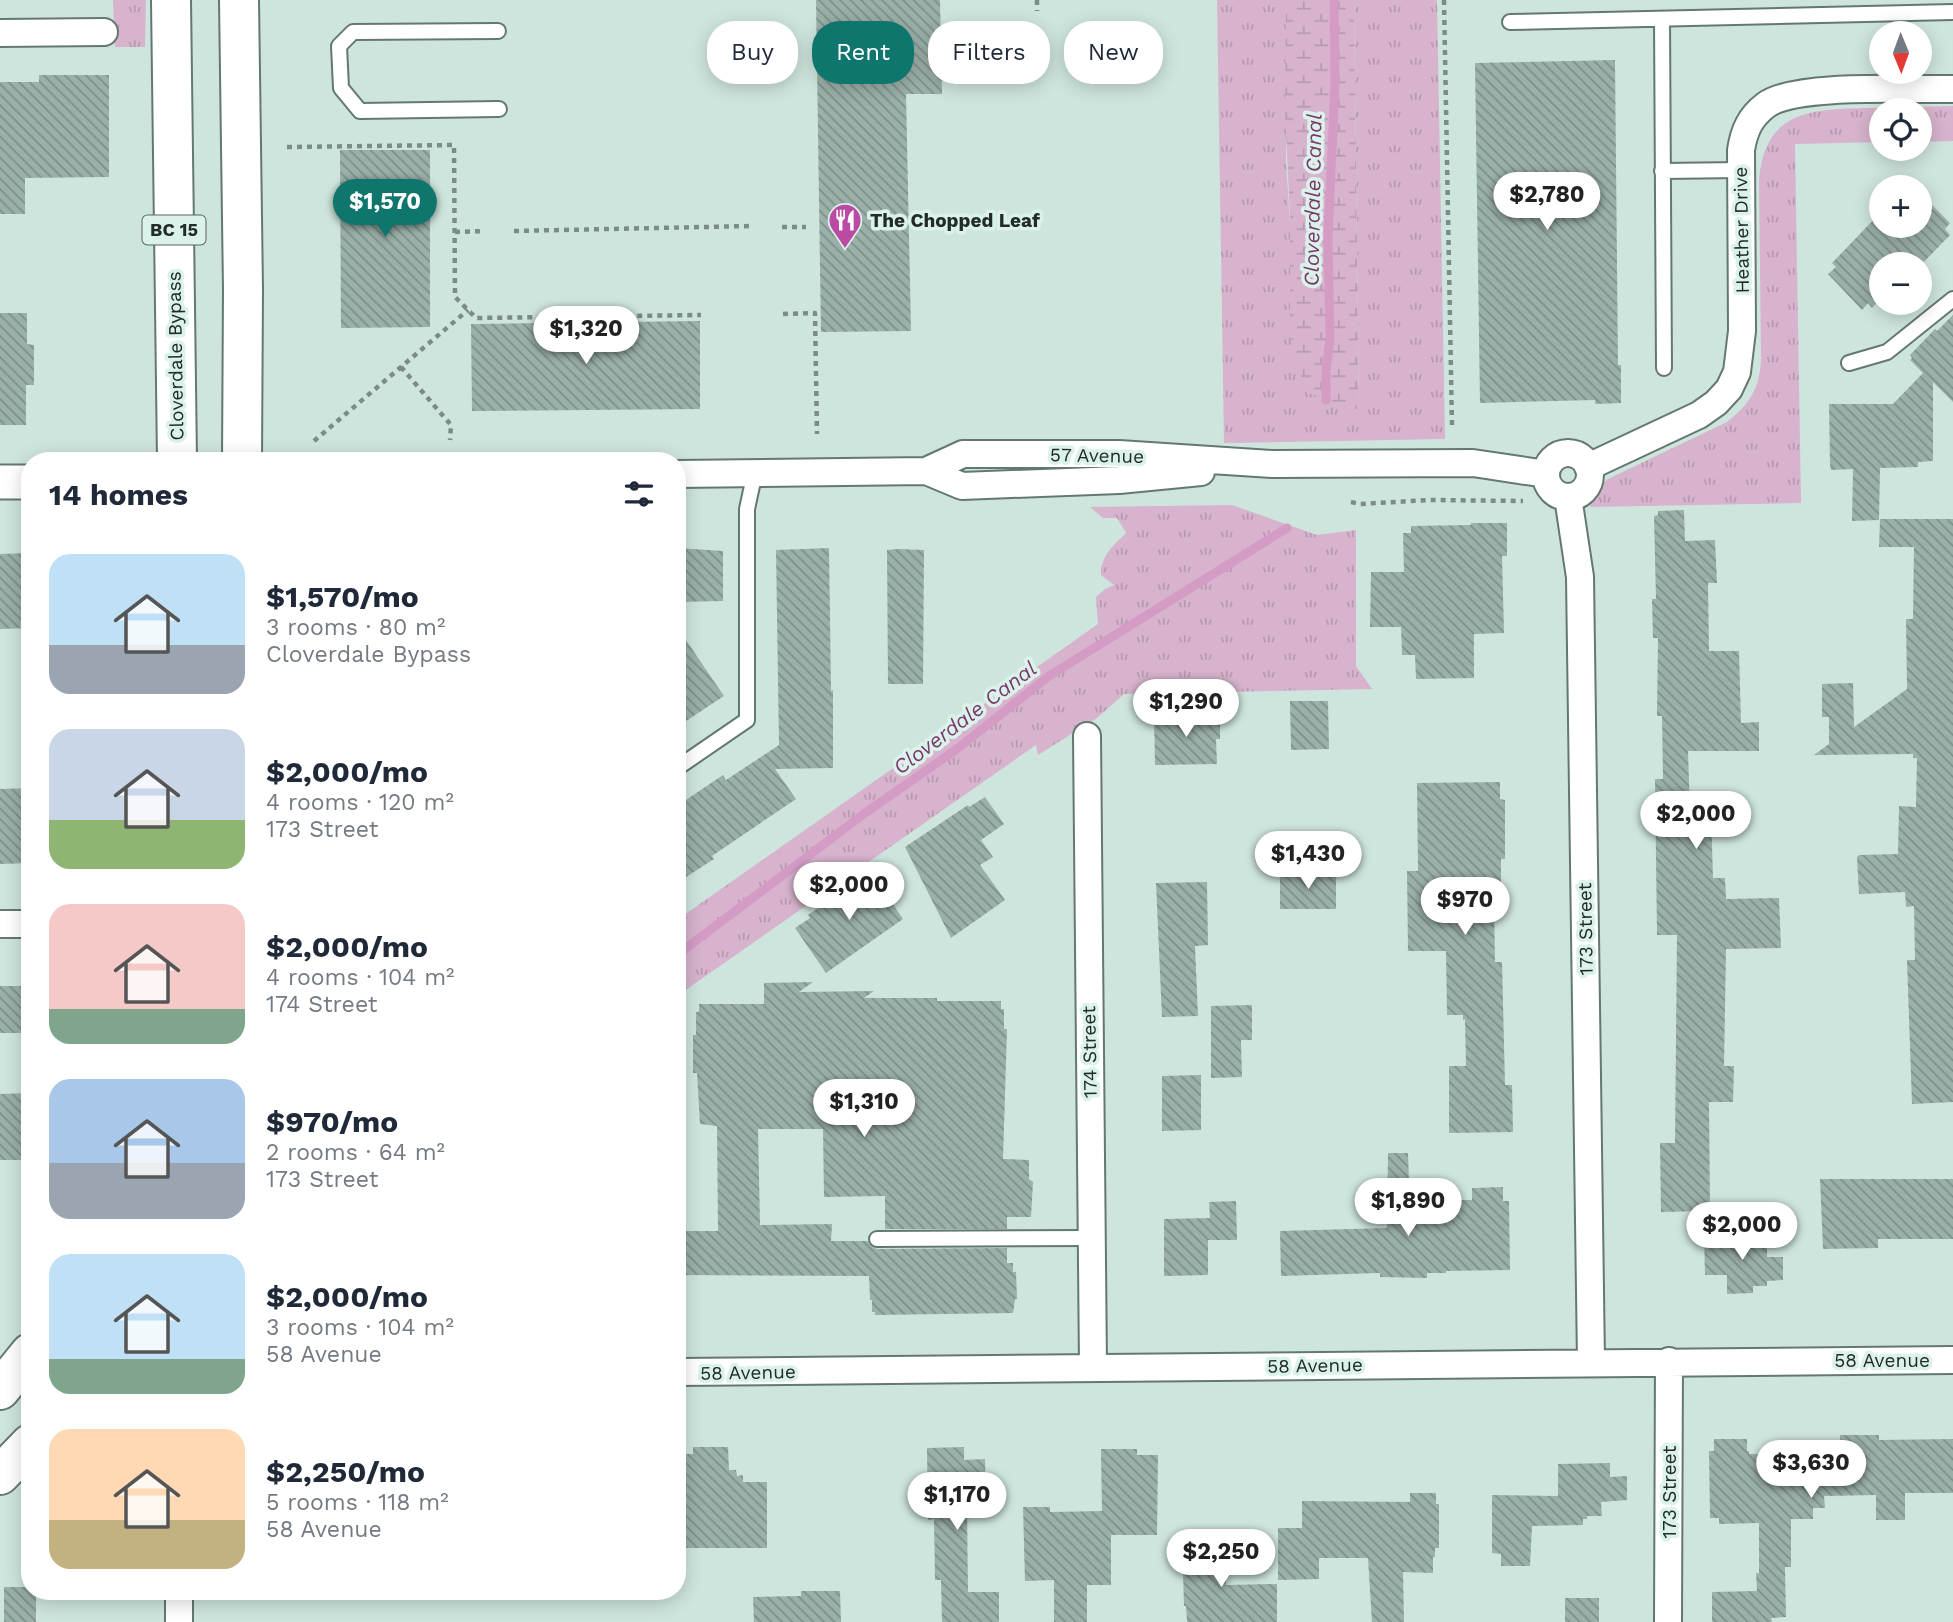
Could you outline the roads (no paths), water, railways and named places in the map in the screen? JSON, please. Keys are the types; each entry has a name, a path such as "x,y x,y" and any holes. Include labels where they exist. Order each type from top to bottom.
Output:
{"highway":[{"name":"Cloverdale Bypass","path":"171,0 177,452"},
{"path":"240,0 242,452"},
{"path":"0,1390 21,1364"},
{"path":"0,1475 21,1453"}],"street":[{"path":"0,33 104,32"},
{"name":"Heather Drive","path":"1588,467 1699,415 1717,403 1729,389 1737,372 1742,342 1741,170 1744,131 1754,117 1768,103 1789,94 1814,91 1953,89"},
{"name":"57 Avenue","path":"686,474 926,471 963,453 1119,454 1272,464 1473,463 1546,474"},
{"path":"1565,453 1580,457 1588,467 1590,475 1586,489 1581,493 1568,497 1555,493 1547,481 1546,474 1552,461 1565,453"},
{"path":"0,482 21,482"},
{"name":"173 Street","path":"1568,497 1580,577 1591,1362"},
{"name":"174 Street","path":"1087,736 1093,1367"},
{"path":"0,924 21,924"},
{"name":"58 Avenue","path":"686,1372 1953,1360"},
{"name":"173 Street","path":"1668,1622 1669,1361"},
{"path":"179,1600 179,1622"}],"lane":[{"path":"1510,22 1953,12"},
{"path":"1662,19 1664,368"},
{"path":"499,31 354,32 339,46 341,88 360,111 499,109"},
{"path":"1662,172 1741,170"},
{"path":"1849,363 1887,352 1953,299"},
{"path":"686,762 747,720 747,509 755,472"},
{"path":"877,1239 1091,1238"}],"waterway":[{"name":"Cloverdale Canal","path":"1326,400 1330,339 1328,238 1335,82 1334,0"},
{"name":"Cloverdale Canal","path":"686,948 865,813 957,749 1049,676 1287,528"}],"place":[{"name":"The Chopped Leaf","path":"845,250"}]}
